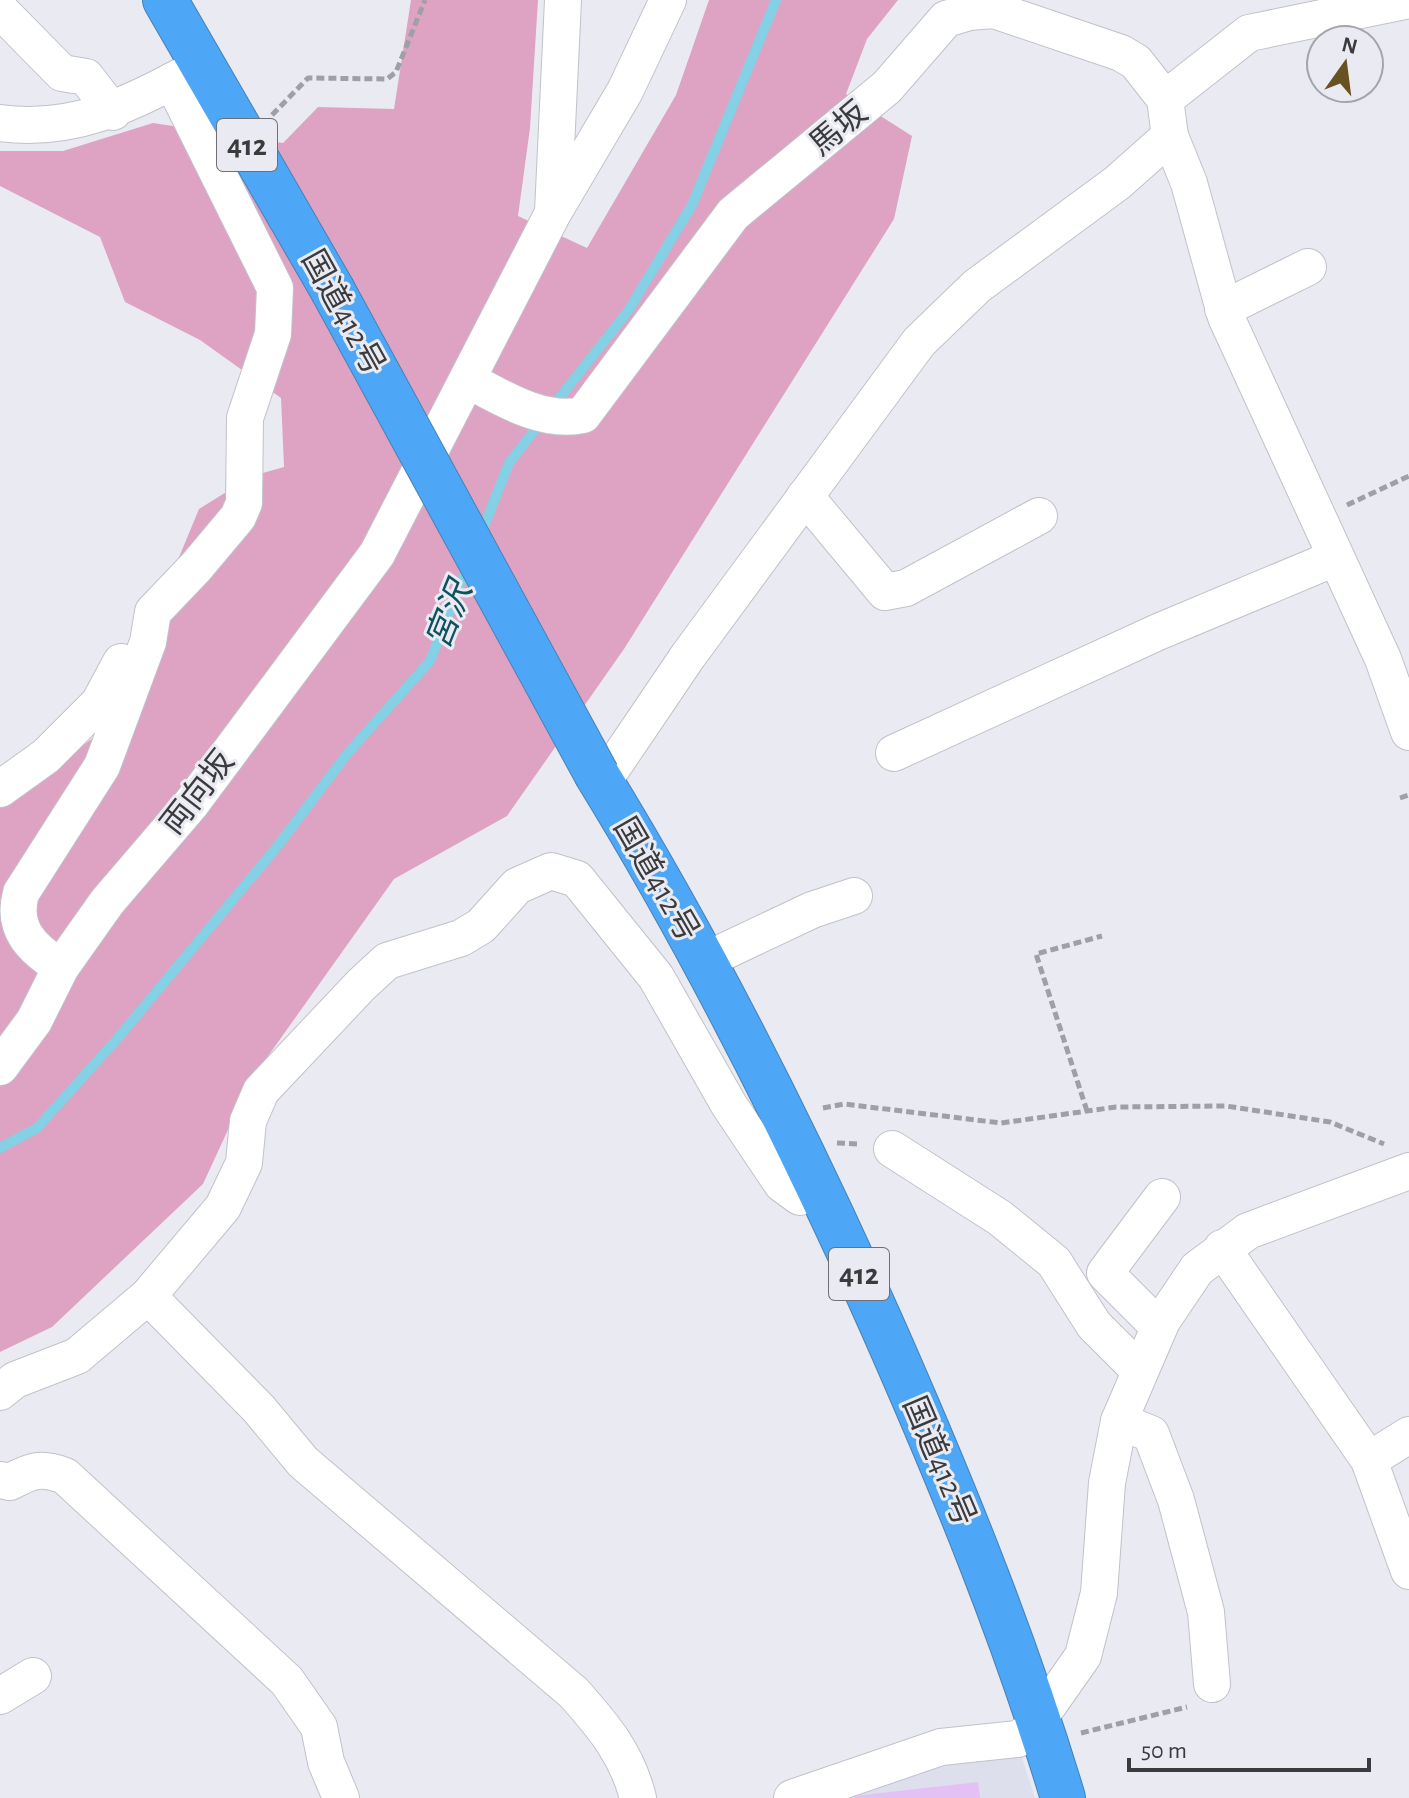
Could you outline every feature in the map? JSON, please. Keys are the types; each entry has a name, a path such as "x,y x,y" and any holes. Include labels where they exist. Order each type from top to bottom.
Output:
{"highway":[{"name":"国道412号","path":"165,0 186,73 246,142 332,289 600,779 704,961 795,1133 934,1442 1043,1730 1063,1798"}],"street":[{"path":"553,213 563,0"},
{"name":"両向坂","path":"0,1067 34,1021 61,967 107,902 191,804 358,582 468,380 553,213 625,91 668,0"},
{"path":"1409,0 1283,13 1249,33 1165,99 1170,136 1189,183 1223,309 1383,659 1409,732"},
{"path":"0,10 62,73 86,77 113,112"},
{"name":"馬坂","path":"468,380 518,406 568,418 583,415 733,214 887,87 946,19 969,12 994,10 1121,53 1136,62 1165,99"},
{"path":"0,123 50,125 113,112 186,73 275,288 273,334 245,418 244,503 238,517 135,636 99,703 46,756 0,789"},
{"path":"600,779 919,342 977,286 1117,183 1170,136"},
{"path":"1223,309 1308,267"},
{"path":"805,496 875,604 906,588 998,520 1039,516"},
{"path":"894,753 922,724 1151,621 1335,558"},
{"path":"61,967 30,944 19,925 17,908 21,893 102,766 148,642 153,612"},
{"path":"0,1392 15,1380 77,1356 148,1296 223,1207 244,1163 248,1121 261,1091 387,961 461,938 481,926 517,886 551,871 577,879 656,977 729,1105 782,1184 800,1197 820,1185"},
{"path":"704,961 812,910 854,896"},
{"path":"892,1149 1000,1218 1054,1262 1094,1325 1139,1370"},
{"path":"792,1798 941,1747 1018,1739 1043,1730 1083,1656 1092,1629 1099,1593 1107,1483 1119,1421 1159,1327 1197,1269 1222,1248 1248,1231 1400,1159"},
{"path":"1159,1327 1105,1273 1162,1197"},
{"path":"1222,1248 1369,1460 1409,1571"},
{"path":"148,1296 259,1409 303,1462 574,1693 623,1754 638,1798"},
{"path":"1119,1421 1151,1434 1176,1500 1206,1612 1212,1684"},
{"path":"1369,1460 1409,1435"},
{"path":"0,1480 10,1482 34,1469 46,1469 65,1476 287,1681 319,1727 326,1762 341,1798"}],"path":[{"path":"246,142 308,78 387,79 396,72 425,0"},
{"path":"1317,519 1409,476"},
{"path":"1400,798 1409,795"},
{"path":"1087,1111 1036,954 1102,936"},
{"path":"795,1133 844,1104 1001,1123 1116,1107 1226,1106 1330,1122 1400,1159"},
{"path":"795,1133 892,1149"},
{"path":"1043,1730 1201,1704 1212,1684"}],"shaded area":[{"path":"411,0 538,0 530,128 518,216 587,248 676,95 709,0 898,0 867,39 846,94 912,136 894,219 624,649 507,816 394,879 251,1080 203,1184 52,1327 0,1352 0,807 109,726 199,509 252,476 284,467 281,398 200,340 125,302 100,237 0,186 0,151 63,151 153,123 283,143 318,107 394,109"},
{"path":"1020,1751 1035,1798 839,1798 924,1768"}],"building":[{"path":"978,1782 980,1798 855,1798 855,1796"}],"waterway":[{"name":"宮沢","path":"553,406 628,311 692,205 776,0"},
{"name":"宮沢","path":"481,534 509,463 541,422"},
{"name":"宮沢","path":"0,1148 37,1128 117,1039 276,848 347,754 430,661 467,567"}]}
